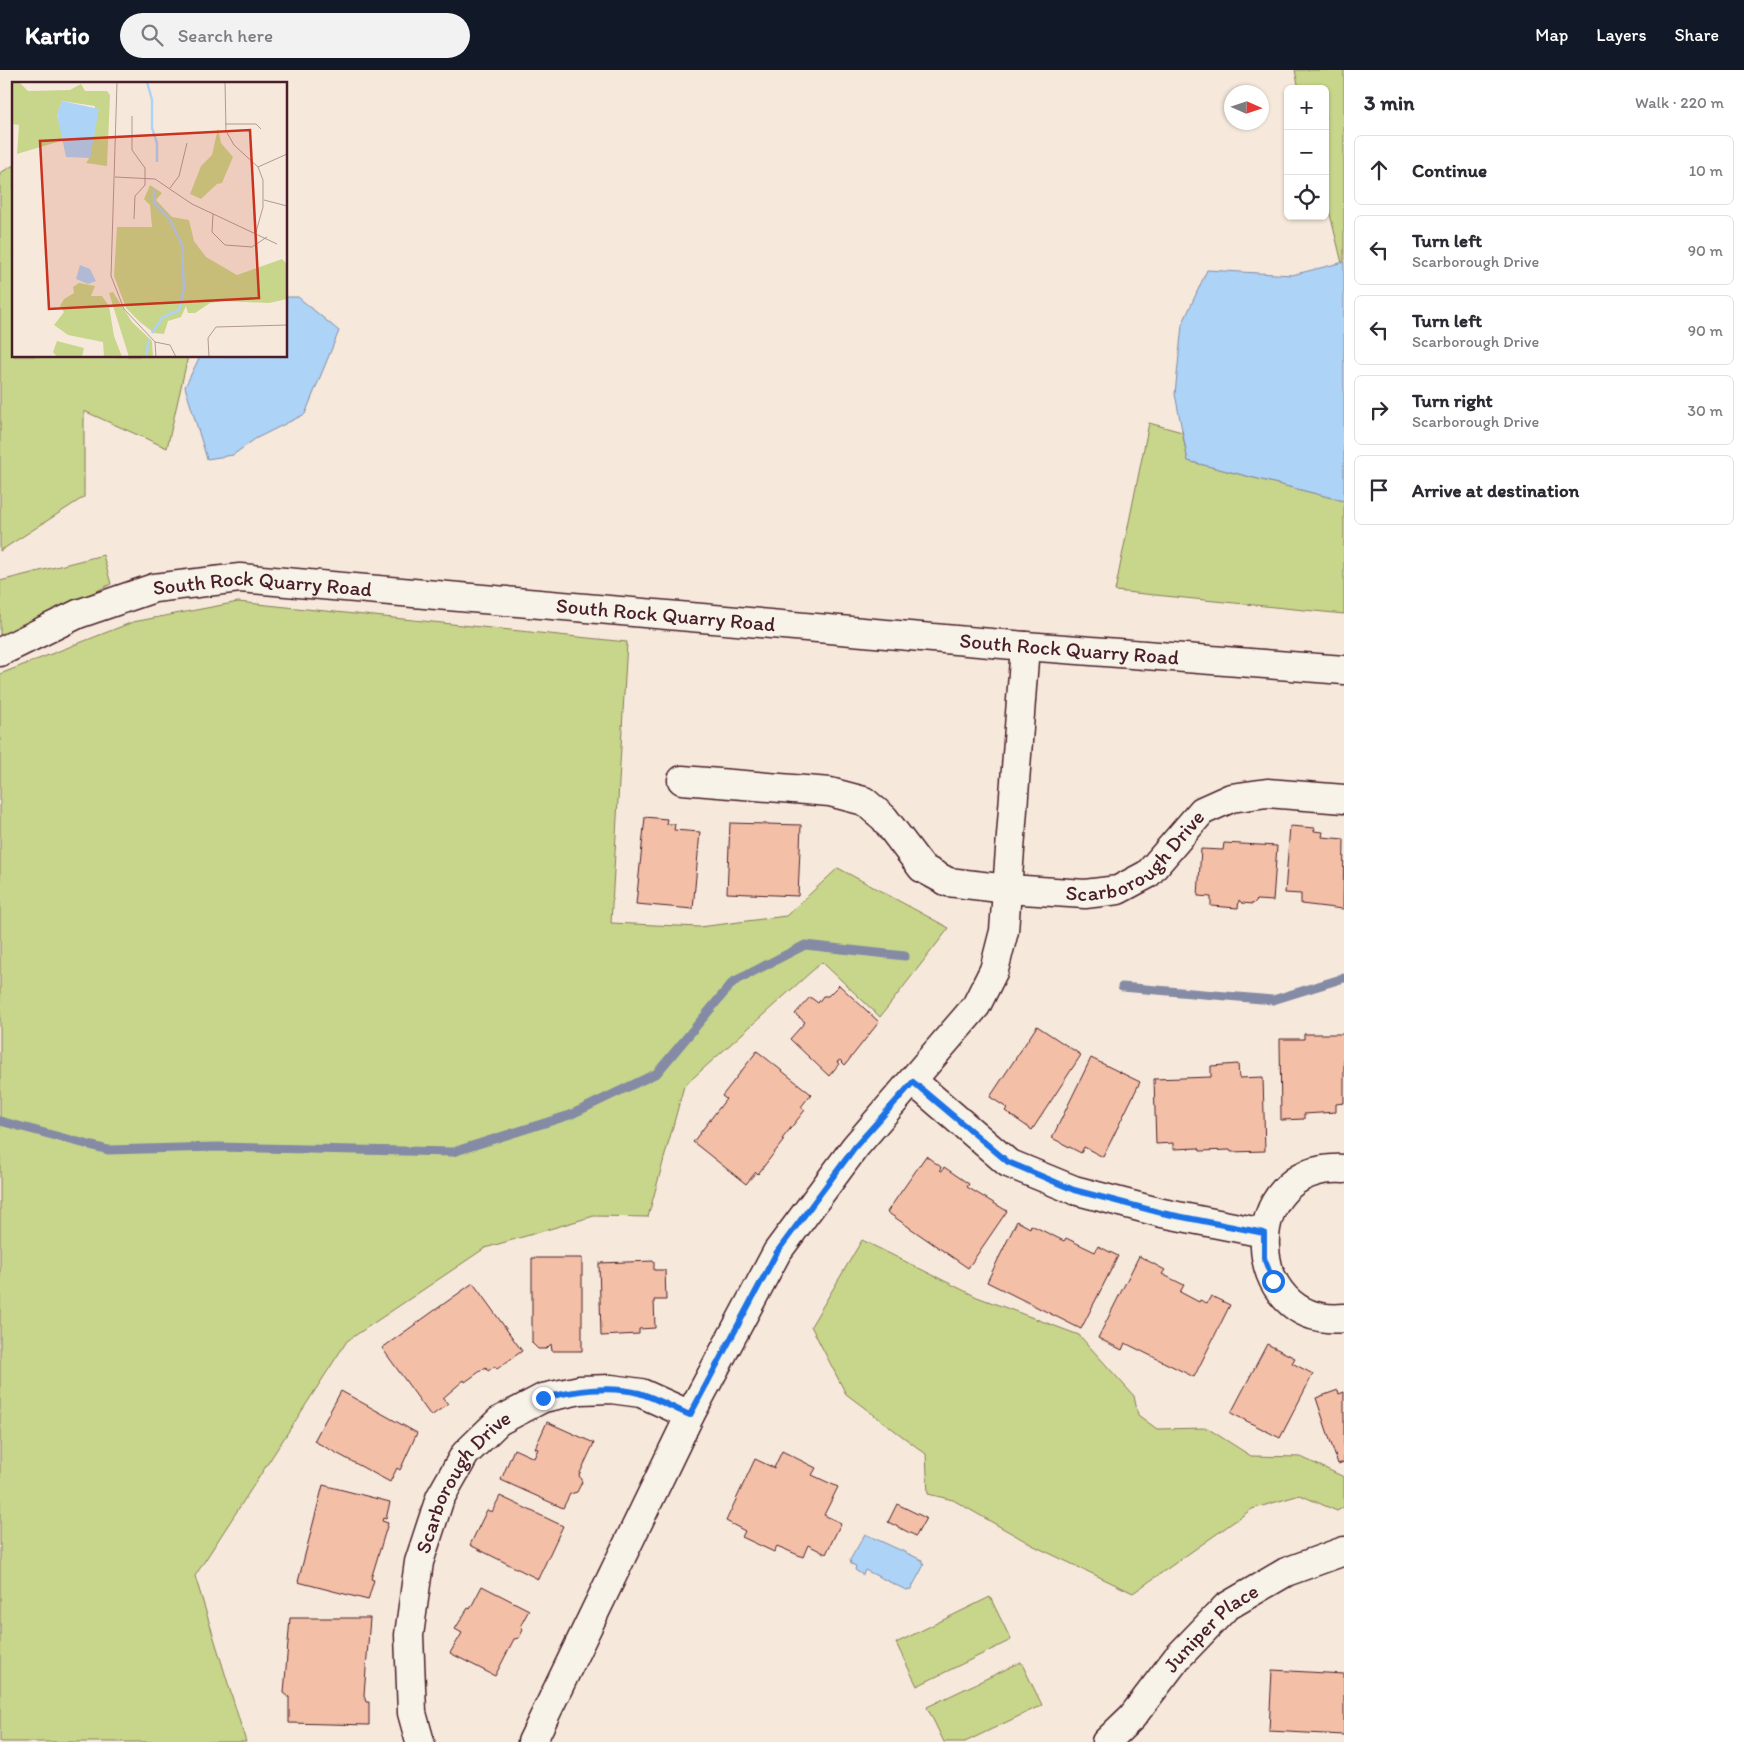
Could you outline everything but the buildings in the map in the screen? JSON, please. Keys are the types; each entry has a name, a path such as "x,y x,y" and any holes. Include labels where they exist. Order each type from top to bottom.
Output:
{"street":[{"name":"South Rock Quarry Road","path":"0,652 78,614 154,588 240,578 1025,646 1344,670"},
{"path":"532,1742 690,1415 777,1252 855,1147 913,1082 976,1006 994,970 1004,931 1025,646"},
{"name":"Scarborough Drive","path":"682,780 830,792 864,801 884,818 922,868 948,882 1008,889 1085,894 1118,890 1148,874 1202,811 1231,798 1267,793 1344,799"},
{"path":"913,1082 1008,1162 1074,1190 1162,1213 1264,1233"},
{"path":"1344,1169 1330,1168 1306,1175 1286,1189 1271,1209 1264,1233 1264,1258 1273,1281 1288,1300 1310,1314 1334,1319 1344,1318"},
{"name":"Scarborough Drive","path":"420,1742 412,1713 409,1635 420,1562 440,1498 464,1454 499,1421 543,1398 580,1390 611,1389 640,1394 690,1415"},
{"name":"Juniper Place","path":"1106,1742 1132,1717 1177,1658 1226,1607 1286,1572 1344,1551"}],"green space":[{"path":"1295,70 1344,70 1344,262 1342,263 1329,210 1329,85 1298,85"},
{"path":"12,166 12,358 188,358 167,448 84,411 84,497 0,551 0,173"},
{"path":"1149,423 1182,432 1188,461 1344,501 1344,614 1115,591"},
{"path":"103,555 111,584 0,640 0,581"},
{"path":"238,602 627,642 611,923 700,927 786,916 838,868 949,928 880,1017 822,962 684,1086 648,1217 594,1216 485,1248 347,1341 195,1576 246,1742 0,1742 0,674 133,622"},
{"path":"862,1240 977,1297 1079,1335 1134,1396 1138,1415 1157,1429 1207,1428 1251,1456 1301,1457 1344,1477 1344,1507 1337,1511 1300,1495 1252,1509 1133,1593 1034,1546 953,1500 928,1494 926,1454 846,1394 811,1326"},
{"path":"990,1597 1011,1640 917,1686 896,1643"},
{"path":"1021,1662 1042,1705 965,1742 944,1742 927,1707"}],"water":[{"path":"1344,262 1344,501 1188,461 1175,394 1182,325 1207,270 1292,275"},
{"path":"288,297 298,297 339,331 305,414 255,439 233,455 207,459 185,387 199,358 288,358"},
{"path":"865,1534 922,1560 924,1565 911,1589 906,1590 865,1570 863,1575 855,1570 856,1566 851,1564 850,1560"}],"waterway":[{"path":"0,1121 108,1150 217,1147 453,1152 570,1115 657,1073 733,982 805,945 905,956"},
{"path":"1122,987 1273,1000 1344,978"}],"route":[{"path":"543,1398 580,1390 611,1389 640,1394 690,1415 777,1252 855,1147 913,1082 1008,1162 1074,1190 1162,1213 1264,1233 1264,1258 1273,1281"}]}
